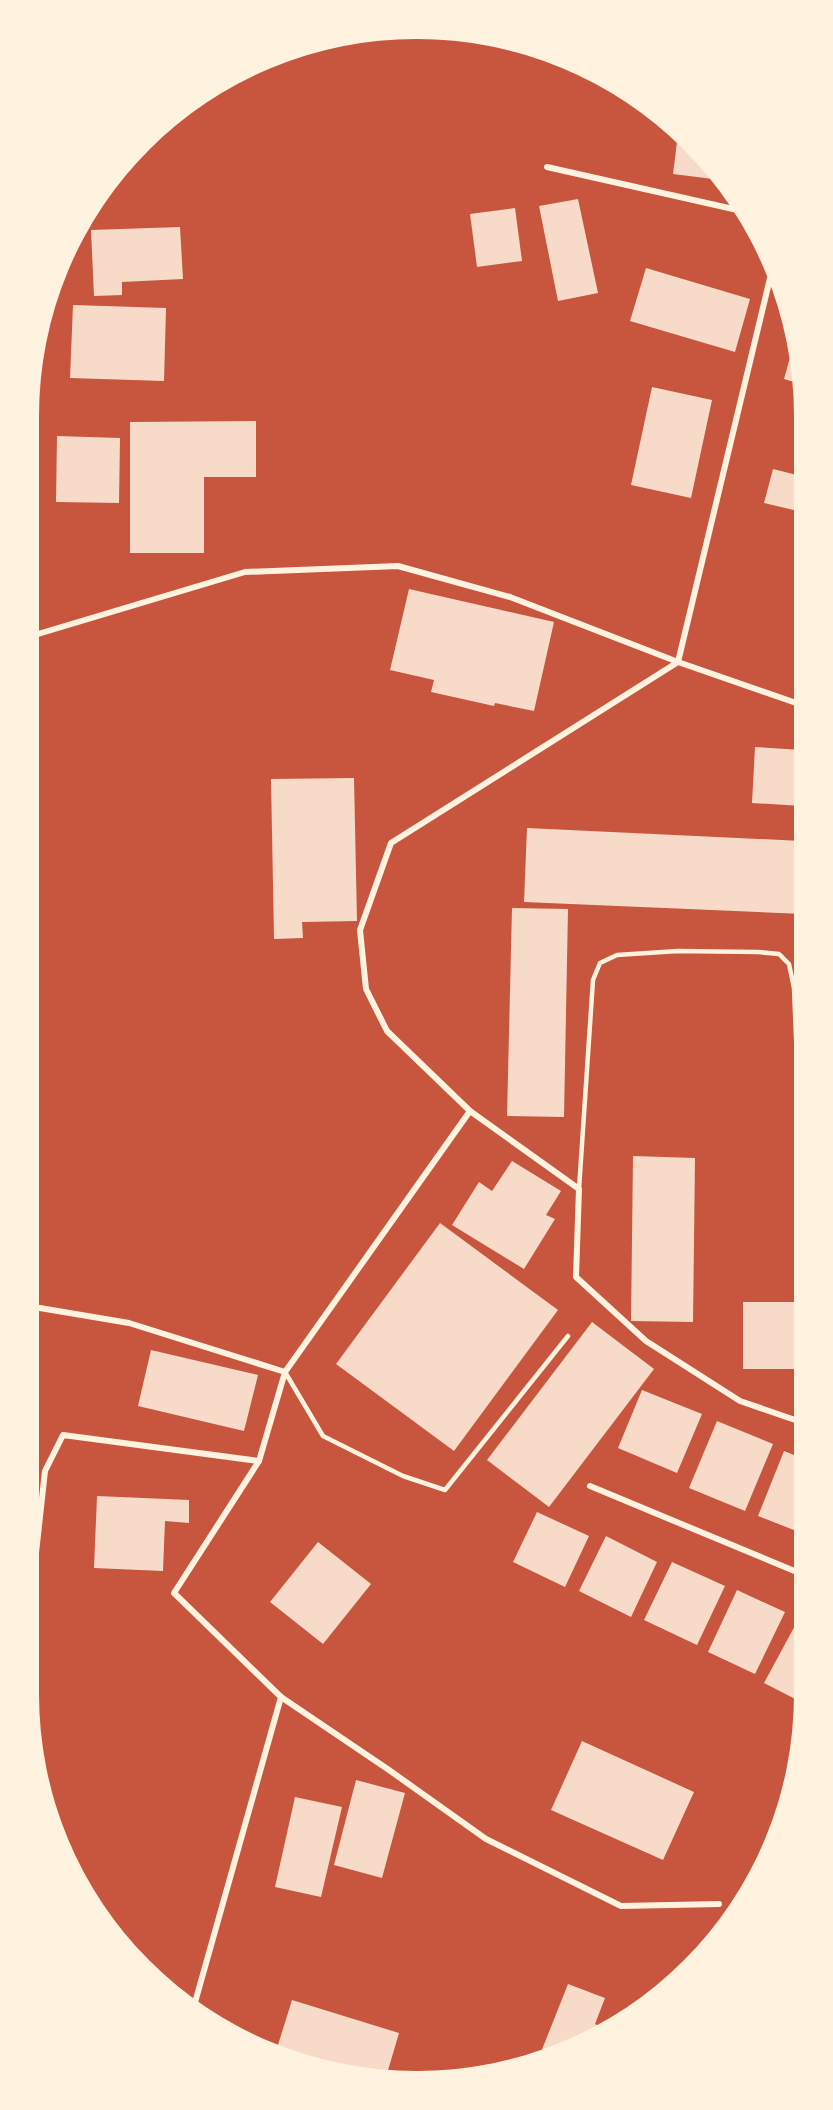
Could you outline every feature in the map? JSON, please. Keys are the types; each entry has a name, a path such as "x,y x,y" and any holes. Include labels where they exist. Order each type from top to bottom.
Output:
{"street":[{"path":"547,167 731,209"},
{"path":"769,282 678,662 392,843 360,930 366,989 387,1031 470,1111 579,1189 576,1277 646,1341 740,1401 794,1420"},
{"path":"39,634 245,572 398,566 510,597 678,662 794,702"},
{"path":"470,1111 285,1372 259,1461 174,1593 281,1697 486,1839 621,1906 719,1904"},
{"path":"39,1307 129,1323 285,1372"},
{"path":"39,1525 45,1471 63,1435 259,1461"},
{"path":"590,1486 794,1571"},
{"path":"196,1999 281,1697"}],"lane":[{"path":"579,1189 593,980 600,963 617,955 678,951 779,954 789,964 794,988"},
{"path":"285,1372 323,1436 403,1476 445,1490 568,1336"}],"building":[{"path":"677,144 709,178 673,174"},
{"path":"578,199 598,293 558,301 539,206"},
{"path":"515,208 522,261 477,267 470,214"},
{"path":"180,227 183,279 122,282 122,295 94,296 91,230"},
{"path":"646,268 750,299 735,352 630,321"},
{"path":"73,305 166,308 164,381 70,378"},
{"path":"790,359 792,381 784,379"},
{"path":"652,387 712,400 691,498 631,485"},
{"path":"256,421 256,477 204,477 204,553 130,553 130,422"},
{"path":"57,436 120,438 119,503 56,502"},
{"path":"773,469 794,474 794,510 764,503"},
{"path":"409,589 554,622 534,711 495,703 494,706 431,692 434,680 390,670"},
{"path":"755,747 794,749 794,806 752,803"},
{"path":"354,778 357,921 302,922 303,938 274,939 271,779"},
{"path":"527,828 794,841 794,914 524,902"},
{"path":"512,908 568,909 564,1117 507,1116"},
{"path":"633,1156 695,1158 693,1322 631,1321"},
{"path":"512,1161 561,1191 546,1215 555,1219 524,1269 452,1225 479,1182 492,1191"},
{"path":"440,1223 558,1310 454,1451 336,1364"},
{"path":"743,1302 794,1302 794,1369 743,1369"},
{"path":"592,1322 654,1369 549,1507 487,1460"},
{"path":"151,1350 258,1375 244,1431 138,1406"},
{"path":"642,1390 702,1414 677,1473 618,1448"},
{"path":"717,1421 773,1444 745,1511 689,1488"},
{"path":"784,1451 794,1455 794,1530 758,1516"},
{"path":"97,1496 189,1500 189,1523 165,1521 163,1571 94,1568"},
{"path":"537,1512 589,1536 565,1587 513,1562"},
{"path":"606,1536 657,1562 631,1617 579,1591"},
{"path":"318,1542 371,1584 323,1644 270,1602"},
{"path":"672,1562 725,1586 697,1645 644,1620"},
{"path":"737,1590 785,1612 755,1674 708,1652"},
{"path":"794,1627 794,1698 764,1683"},
{"path":"582,1741 694,1792 663,1860 551,1810"},
{"path":"356,1780 405,1793 382,1878 334,1865"},
{"path":"295,1797 342,1807 321,1897 275,1887"},
{"path":"568,1984 605,1998 596,2025 542,2049"},
{"path":"292,2000 399,2033 388,2070 343,2064 278,2044"}]}
